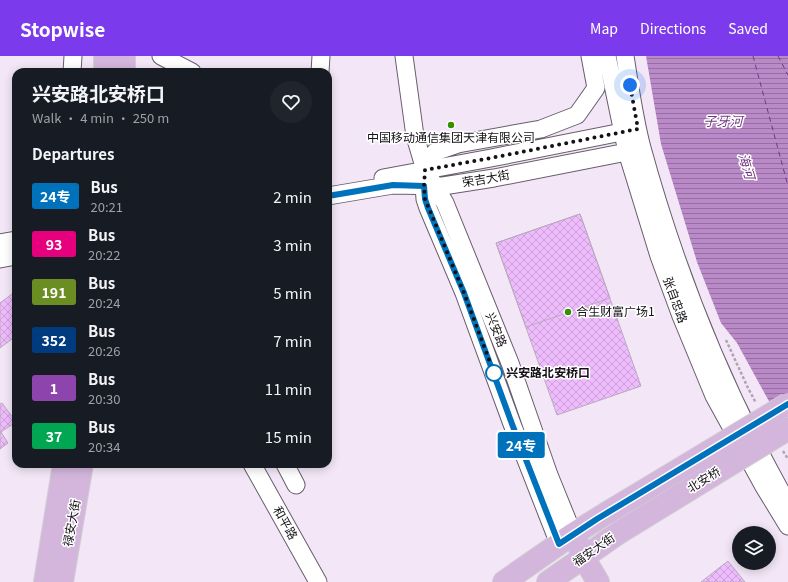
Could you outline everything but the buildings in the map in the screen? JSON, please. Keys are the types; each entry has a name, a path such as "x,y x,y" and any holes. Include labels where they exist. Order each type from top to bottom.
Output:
{"main road":[{"path":"105,56 105,68"},
{"path":"124,56 124,68"},
{"name":"北安桥","path":"608,513 788,404"},
{"name":"北安桥","path":"620,532 784,438"},
{"name":"禄安大街","path":"45,582 63,468"},
{"name":"禄安大街","path":"62,582 81,468"},
{"name":"福安大街","path":"504,582 566,539 608,513"},
{"name":"福安大街","path":"548,582 578,569 620,532"},
{"name":"兴安路","path":"566,539 578,569 598,582"}],"street":[{"path":"72,68 73,56"},
{"path":"161,56 184,68"},
{"path":"320,68 321,56"},
{"name":"兴安路","path":"404,56 415,136 428,180 425,199 428,208 464,293 512,424 566,539"},
{"path":"428,180 436,152 458,144 541,129 577,115 596,88 590,56"},
{"name":"张自忠路","path":"608,56 630,130 660,256 681,316 714,396 788,526"},
{"name":"张自忠路","path":"625,56 630,130"},
{"name":"荣吉大街","path":"332,195 428,180 491,158 630,130"},
{"name":"荣吉大街","path":"332,189 428,180 443,186 494,178 635,150"},
{"name":"张自忠路","path":"635,150 667,229 694,305 731,394 788,504"},
{"path":"0,243 12,241"},
{"path":"0,259 12,257"},
{"name":"和平路","path":"254,468 318,582"},
{"path":"286,468 296,485"}],"path":[{"path":"726,340 759,408"},
{"path":"784,438 788,459"}],"water":[{"name":"子牙河","path":"646,56 788,56 788,436 737,343 721,323 697,262 661,144"}],"ferry route":[{"path":"753,56 788,186"},
{"path":"778,56 788,75"}],"bus line":[{"name":"24专","path":"332,195 393,185 424,186 425,199 428,208 464,293 493,368 512,424 559,544 597,519 788,404"}],"place":[{"name":"中国移动通信集团天津有限公司","path":"451,125"},
{"name":"合生财富广场1","path":"568,312"},
{"name":"兴安路北安桥口","path":"494,373"}],"route":[{"path":"494,373 464,293 428,208 425,199 425,170 638,129 630,85"}],"water label":[{"name":"海河","path":"747,166"}]}
